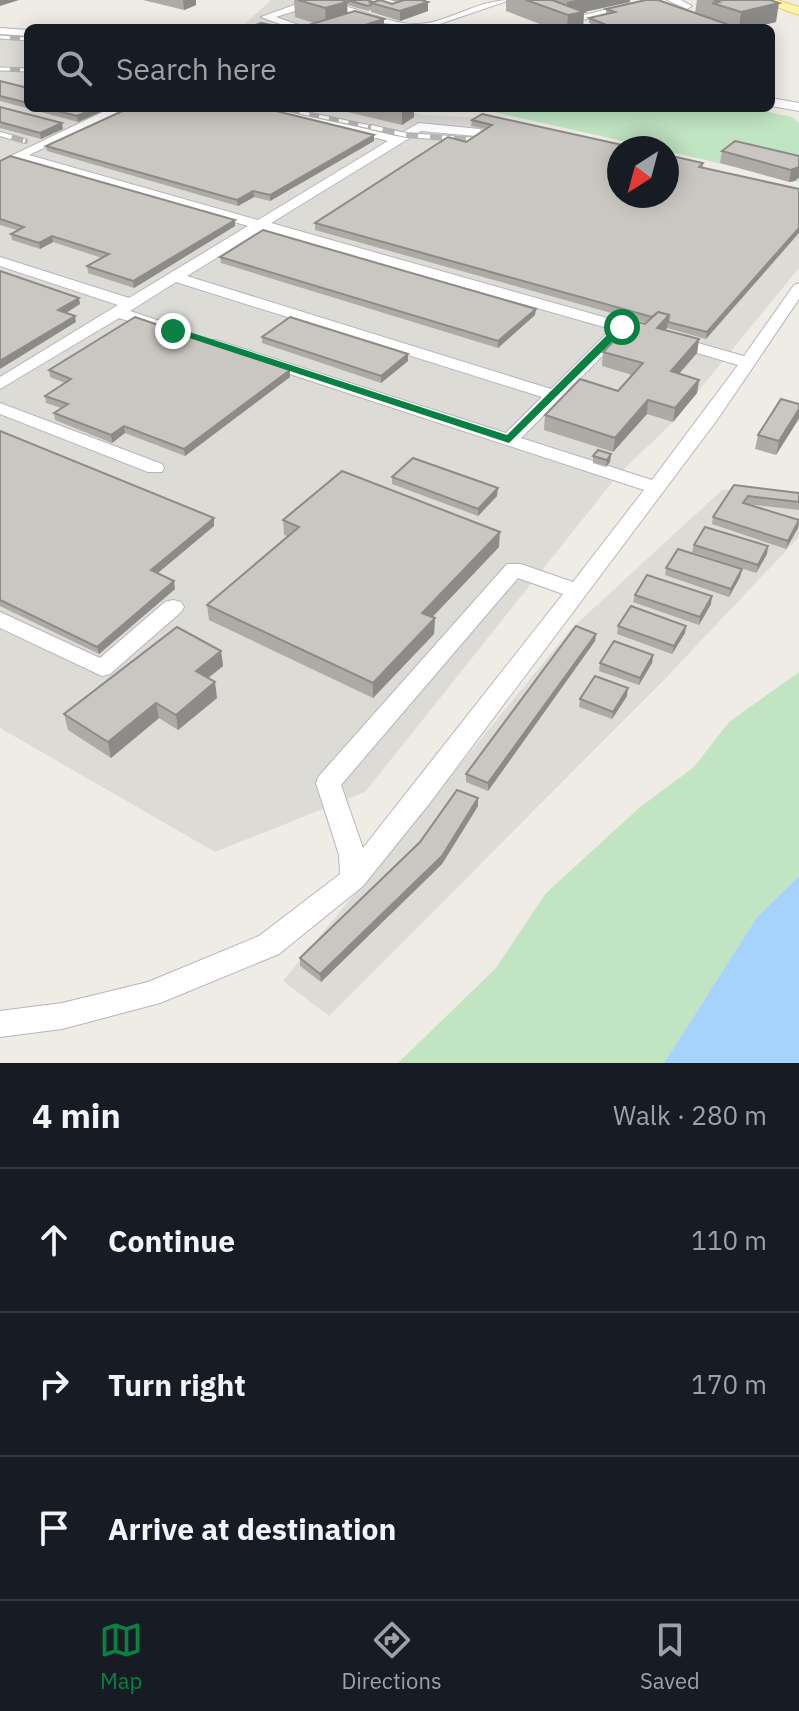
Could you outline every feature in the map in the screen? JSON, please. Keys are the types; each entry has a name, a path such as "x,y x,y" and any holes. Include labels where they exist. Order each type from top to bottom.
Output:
{"main road":[{"path":"764,0 799,8"},
{"path":"782,0 799,8"}],"street":[{"path":"289,24 266,17 320,0 401,24"},
{"path":"672,0 687,6"},
{"path":"432,24 511,1"},
{"path":"450,3 460,15"},
{"path":"565,21 632,6"},
{"path":"439,11 460,15"},
{"path":"552,16 573,24"},
{"path":"0,31 24,33"},
{"path":"775,103 799,107"},
{"path":"0,164 112,112"},
{"path":"283,112 399,140"},
{"path":"52,121 78,128"},
{"path":"0,384 419,127 476,132"},
{"path":"17,156 746,362"},
{"path":"0,261 124,308 180,333 655,487"},
{"path":"175,277 553,395"},
{"path":"0,1024 62,1016 150,994 230,962 269,945 354,878 420,797 711,416 799,288"},
{"path":"509,440 622,327"},
{"path":"0,408 155,468"},
{"path":"354,878 352,855 328,783 514,569 576,591"},
{"path":"0,619 102,668 173,607"}],"shaded area":[{"path":"271,0 292,0 365,24 245,24"},
{"path":"0,27 24,29 24,112 410,112 486,118 607,145 607,208 679,208 679,161 799,188 799,268 673,422 618,475 365,792 215,852 0,728"},
{"path":"723,489 799,499 799,537 663,681 329,1016 283,981 571,629"}],"green space":[{"path":"494,112 768,112 792,117 799,123 799,182 679,154 679,136 607,137"},
{"path":"799,672 799,876 757,917 664,1063 398,1063 496,968 546,893 639,808 694,767 729,722"}],"water":[{"path":"799,876 799,1063 664,1063 757,917"}],"building":[{"path":"298,0 342,0 347,2 325,8"},
{"path":"347,0 367,0 373,2 368,6"},
{"path":"380,0 392,4 404,0 428,2 400,11 371,3"},
{"path":"526,0 552,0 584,12 568,15"},
{"path":"658,0 726,24 604,24 589,18 615,12 606,9"},
{"path":"714,0 770,0 779,3 741,12 712,3 719,2"},
{"path":"355,11 384,19 368,24 311,24"},
{"path":"0,81 24,87 24,102 0,96"},
{"path":"0,107 62,123 40,133 0,122"},
{"path":"62,112 86,112 77,116"},
{"path":"120,112 280,112 374,135 270,195 253,191 237,200 46,146"},
{"path":"482,114 607,142 607,208 679,208 679,158 703,163 699,167 799,189 799,228 707,332 668,322 669,315 658,312 652,317 315,223 448,137 466,142 492,125 472,120"},
{"path":"735,141 799,156 799,167 791,170 722,151"},
{"path":"10,156 235,220 133,281 87,266 109,254 52,236 39,243 11,234 24,227 0,219 0,161"},
{"path":"263,230 536,309 498,341 220,257"},
{"path":"0,271 79,298 58,310 75,316 0,361"},
{"path":"658,312 669,315 657,328 699,339 671,371 699,380 675,408 648,400 615,438 545,415 580,379 618,391 643,363 603,352 634,321 645,324"},
{"path":"135,317 290,370 184,449 124,426 111,435 54,413 68,404 45,396 71,379 49,370"},
{"path":"290,317 408,354 381,376 262,337"},
{"path":"781,399 799,404 799,409 779,441 758,435"},
{"path":"0,431 214,518 151,570 174,581 97,647 0,600"},
{"path":"598,450 611,454 607,460 593,456"},
{"path":"413,458 498,488 478,509 392,477"},
{"path":"342,471 500,532 422,613 435,618 373,683 207,605 299,527 283,520"},
{"path":"734,485 799,493 799,502 748,496 743,503 799,520 788,541 713,517"},
{"path":"705,527 768,546 758,565 694,545"},
{"path":"678,549 742,569 731,589 666,568"},
{"path":"647,575 712,596 700,617 635,595"},
{"path":"631,606 686,626 674,646 618,626"},
{"path":"576,626 596,634 488,783 466,774"},
{"path":"177,627 221,651 196,671 215,682 176,715 156,703 108,742 64,714"},
{"path":"614,641 653,655 640,678 600,663"},
{"path":"595,676 628,688 613,712 580,699"},
{"path":"457,790 478,798 442,856 320,974 300,958 420,842"}],"railway":[{"path":"0,37 24,39"},
{"path":"0,69 24,70"},
{"path":"299,112 377,128"},
{"path":"371,127 377,128"},
{"path":"377,128 406,135 478,140"},
{"path":"0,134 25,141"}],"route":[{"path":"173,331 509,440 622,327"}]}
